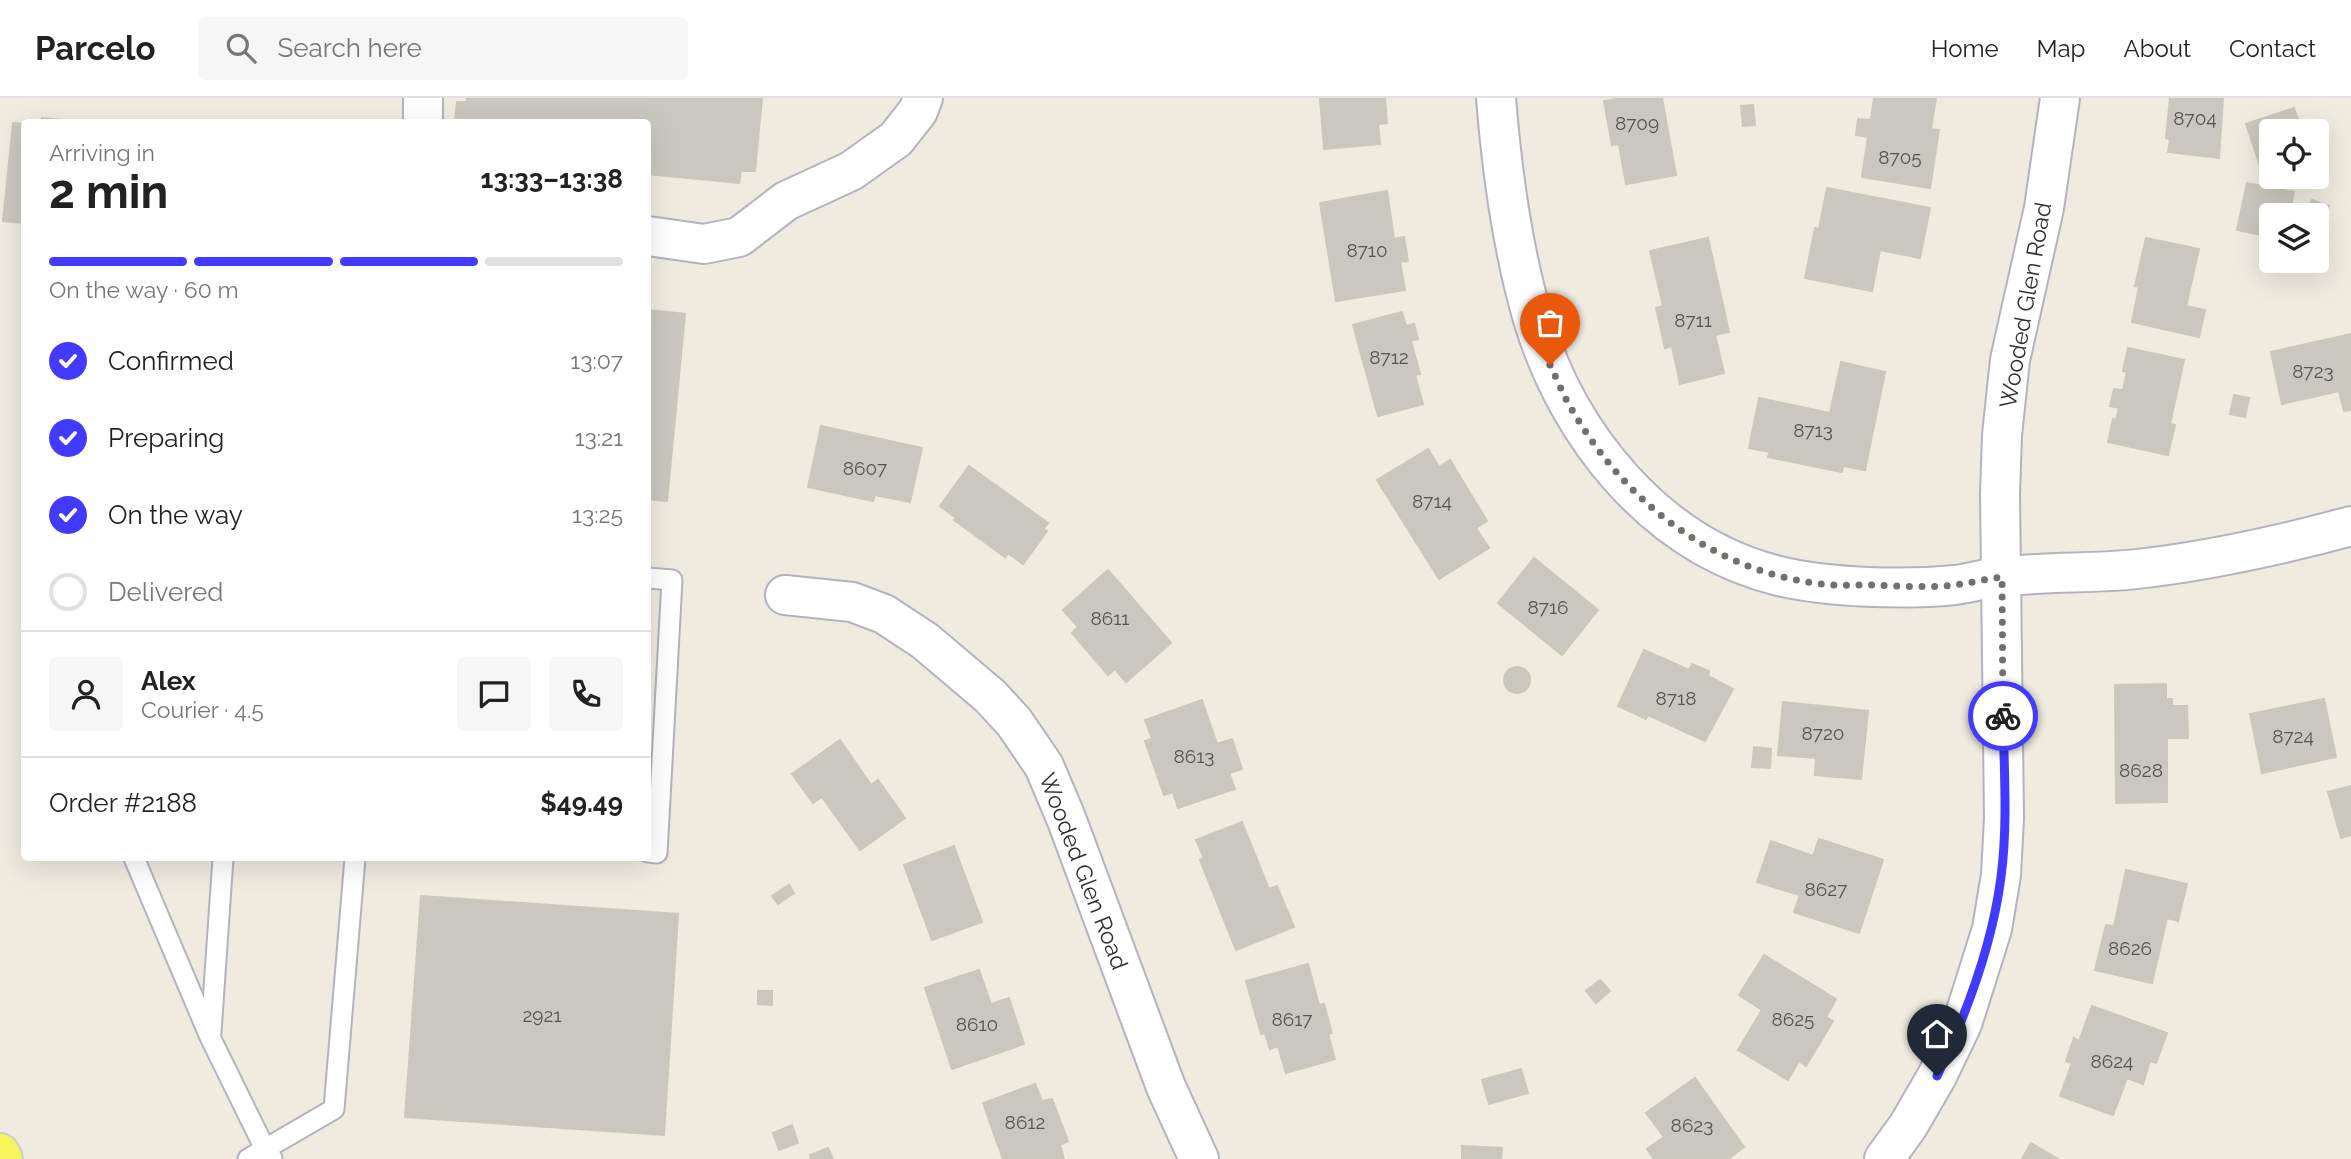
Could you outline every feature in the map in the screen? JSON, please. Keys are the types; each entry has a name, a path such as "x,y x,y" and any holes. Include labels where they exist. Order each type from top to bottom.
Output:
{"main road":[{"path":"0,1153 3,1159"}],"street":[{"path":"423,98 423,119"},
{"path":"651,236 704,244 739,237 786,201 851,171 896,139 918,111 922,98"},
{"path":"1496,98 1501,153 1516,246 1533,319 1550,365 1571,408 1611,467 1638,497 1668,523 1701,544 1735,561 1777,576 1822,584 1954,585 2002,577 2138,569 2273,547 2351,526"},
{"name":"Wooded Glen Road","path":"1884,1159 1908,1126 1937,1076 1962,1024 1992,929 2001,875 2004,818 2000,494 2002,435 2011,360 2043,208 2060,98"},
{"name":"Wooded Glen Road","path":"785,595 852,602 884,614 925,641 990,696 1014,722 1044,766 1166,1087 1199,1159"}],"lane":[{"path":"651,578 672,580 657,853 651,852"},
{"path":"135,861 210,1037 269,1154"},
{"path":"210,1037 223,861"},
{"path":"248,1159 269,1154 334,1109 355,861"}],"building":[{"path":"467,98 762,98 755,171 741,171 739,183 651,174 651,119 455,119 457,102 467,102"},
{"path":"1320,98 1385,98 1387,123 1378,124 1380,144 1324,149"},
{"path":"1662,98 1676,175 1626,184 1619,144 1612,145 1604,101"},
{"path":"1874,98 1936,98 1931,129 1939,130 1930,188 1862,177 1868,137 1856,135 1858,119 1871,120"},
{"path":"2170,98 2223,98 2219,158 2168,152 2170,140 2166,138"},
{"path":"1753,105 1755,125 1743,126 1741,106"},
{"path":"2294,108 2298,119 2261,119"},
{"path":"2259,120 2259,163 2246,124"},
{"path":"13,123 21,124 21,223 3,221"},
{"path":"2247,183 2259,185 2259,189 2294,192 2292,203 2259,203 2259,234 2237,230"},
{"path":"1827,188 1930,208 1920,258 1880,250 1872,291 1805,278 1815,228 1819,229"},
{"path":"1387,191 1394,239 1404,237 1408,261 1400,262 1405,290 1336,301 1320,203"},
{"path":"1708,238 1729,332 1715,335 1724,373 1680,384 1672,346 1665,348 1656,308 1663,306 1650,251"},
{"path":"2146,238 2199,249 2186,306 2205,310 2199,337 2132,322 2139,287 2135,286"},
{"path":"651,310 685,314 667,501 651,499"},
{"path":"1402,312 1406,326 1414,324 1418,339 1411,341 1420,374 1415,375 1423,404 1378,416 1353,325"},
{"path":"2351,334 2351,410 2344,411 2339,391 2282,404 2271,352"},
{"path":"2128,348 2184,360 2170,424 2175,425 2168,455 2108,442 2113,419 2116,420 2119,408 2110,406 2114,389 2123,390 2127,372 2123,371"},
{"path":"1841,362 1885,372 1865,470 1843,466 1842,472 1768,457 1770,452 1749,448 1759,398 1830,413"},
{"path":"2234,395 2249,398 2245,417 2230,414"},
{"path":"821,426 922,448 910,502 875,495 873,501 808,487"},
{"path":"1428,449 1439,467 1450,460 1487,521 1476,528 1489,548 1439,579 1377,480"},
{"path":"969,466 1048,523 1043,529 1047,531 1023,564 1008,553 1005,557 954,520 956,518 940,506"},
{"path":"1534,558 1598,610 1562,655 1498,603"},
{"path":"1108,570 1171,643 1126,682 1115,669 1108,675 1072,633 1078,627 1063,610"},
{"path":"1644,650 1689,670 1692,664 1709,671 1708,676 1733,689 1705,741 1648,715 1646,719 1618,706"},
{"path":"1517,667 1526,671 1530,680 1526,689 1517,693 1508,689 1504,680 1508,671"},
{"path":"2166,684 2166,699 2172,699 2172,706 2187,706 2188,738 2167,738 2167,802 2116,803 2115,685"},
{"path":"2324,699 2336,757 2262,773 2250,714"},
{"path":"1202,700 1217,744 1232,739 1242,769 1229,773 1235,789 1178,808 1173,792 1164,795 1145,741 1152,739 1145,720"},
{"path":"1783,702 1868,711 1861,779 1815,775 1816,758 1778,755"},
{"path":"840,740 871,785 878,780 905,818 860,850 822,797 813,803 792,774"},
{"path":"1754,747 1771,749 1770,768 1752,767"},
{"path":"2351,786 2351,835 2341,838 2328,792"},
{"path":"1242,822 1269,889 1277,886 1294,927 1236,950 1200,860 1204,858 1196,840"},
{"path":"1819,839 1883,860 1859,933 1794,912 1800,895 1757,882 1771,841 1813,856"},
{"path":"954,846 982,922 932,940 904,865"},
{"path":"2126,870 2187,884 2178,921 2167,918 2152,983 2095,970 2106,925 2114,926"},
{"path":"789,885 794,893 778,904 772,896"},
{"path":"421,896 678,914 664,1135 405,1117"},
{"path":"1764,955 1836,999 1826,1017 1833,1021 1806,1066 1799,1061 1788,1080 1738,1050 1762,1010 1739,995"},
{"path":"1308,964 1319,1005 1324,1004 1332,1033 1328,1034 1335,1059 1286,1073 1278,1046 1270,1049 1265,1033 1261,1034 1246,981"},
{"path":"979,970 991,1004 1009,998 1024,1044 952,1069 925,988"},
{"path":"1600,980 1610,991 1596,1003 1586,991"},
{"path":"758,991 772,991 772,1005 758,1004"},
{"path":"2092,1006 2167,1033 2156,1063 2150,1061 2143,1084 2127,1078 2113,1115 2060,1096 2072,1063 2066,1061 2074,1038 2079,1041"},
{"path":"1521,1069 1528,1093 1489,1104 1482,1080"},
{"path":"1695,1078 1744,1147 1728,1159 1654,1159 1647,1149 1664,1137 1646,1113"},
{"path":"1035,1084 1042,1101 1052,1099 1068,1141 1060,1145 1064,1159 1003,1159 983,1103"},
{"path":"792,1125 798,1143 779,1150 773,1133"},
{"path":"2031,1143 2058,1159 2022,1159"},
{"path":"1462,1146 1502,1148 1501,1159 1462,1159"},
{"path":"828,1148 833,1159 811,1159 810,1155"}],"way so far":[{"path":"1550,365 1571,408 1611,467 1638,497 1668,523 1735,561 1777,576 1822,584 1954,585 2002,577 2003,716"}],"route":[{"path":"1937,1076 1962,1024 1992,929 2001,875 2004,818 2003,716"}]}
